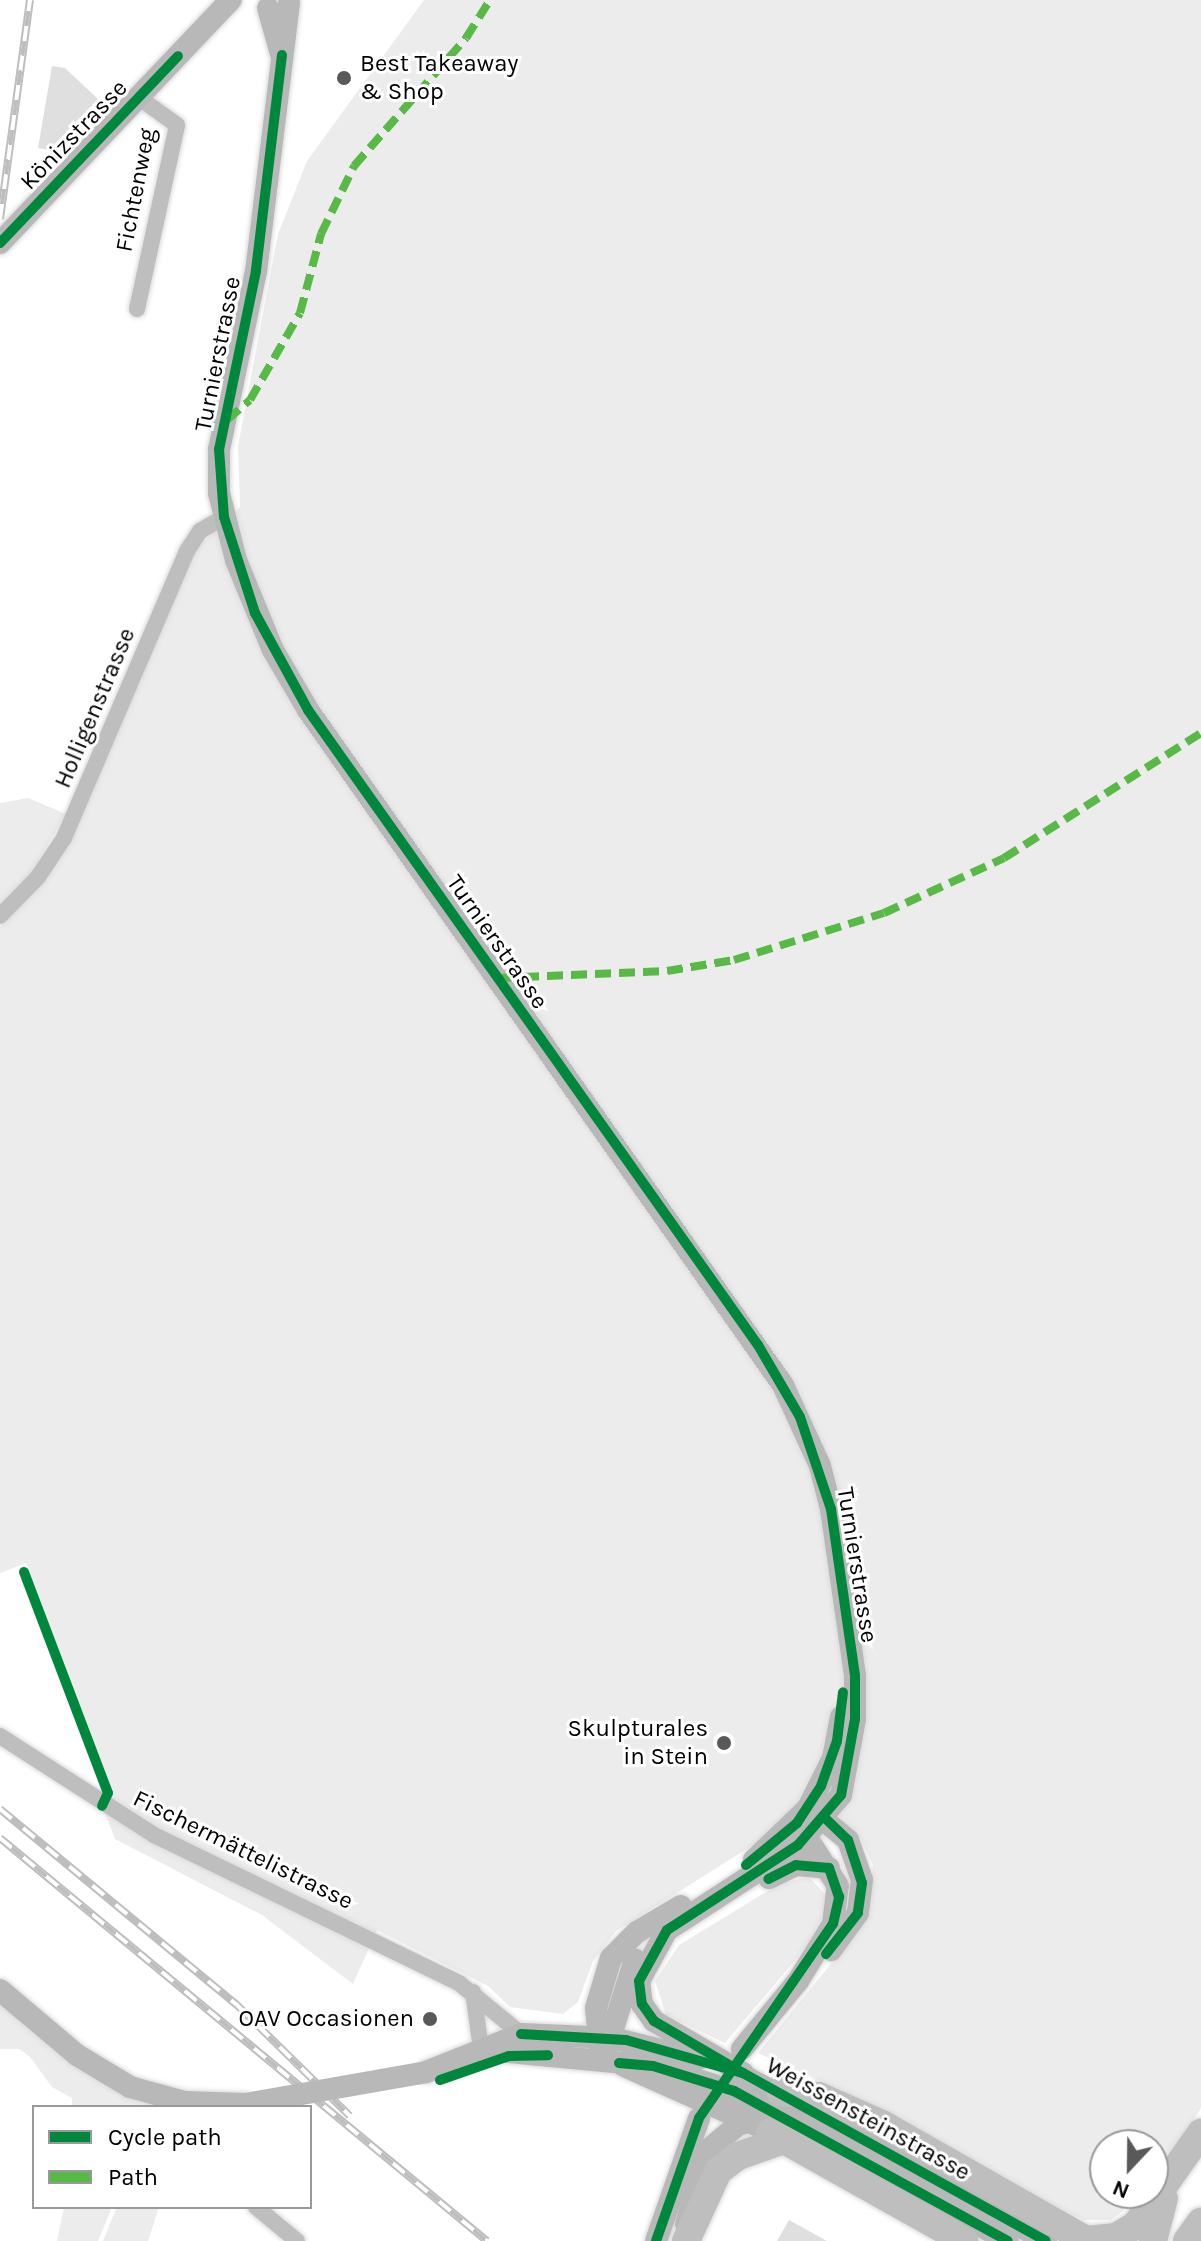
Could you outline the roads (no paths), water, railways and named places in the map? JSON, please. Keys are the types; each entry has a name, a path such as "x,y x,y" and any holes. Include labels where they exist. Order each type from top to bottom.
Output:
{"highway":[{"path":"685,2241 718,2171 738,2156 771,2119 819,2096 882,2124 1088,2240 1130,2230 1147,2209"},
{"path":"771,2119 964,2241"},
{"path":"1169,2182 1201,2133"},
{"path":"1153,2241 1161,2209"},
{"path":"1187,2241 1201,2222"}],"main road":[{"name":"Könizstrasse","path":"0,243 138,97 215,21 231,0"},
{"name":"Könizstrasse","path":"215,21 272,3"},
{"name":"Turnierstrasse","path":"272,3 282,55 256,271 219,449 224,517 255,613 308,710 783,1385 820,1466 846,1620 855,1719 847,1778 809,1822 723,1896 667,1930 629,1968 605,2037"},
{"name":"Turnierstrasse","path":"611,2061 605,2037 604,1972 621,1945 809,1822"},
{"path":"798,1981 833,1924 839,1897 809,1822"},
{"path":"742,2049 798,1981 845,1932 861,1898 855,1854 809,1822"},
{"name":"Turnierstrasse","path":"723,1896 748,1891 796,1865 829,1868"},
{"name":"Turnierstrasse","path":"667,1930 642,1969 644,2009 665,2030 743,2073"},
{"name":"Weissensteinstrasse","path":"0,1990 77,2055 130,2087 184,2102 245,2104 426,2072 521,2034 605,2037 743,2073 771,2119 1008,2241"},
{"name":"Weissensteinstrasse","path":"481,2049 611,2061 771,2119 1046,2241"},
{"path":"656,2241 699,2118"},
{"path":"685,2241 708,2150 771,2119"}],"street":[{"name":"Fichtenweg","path":"137,309 177,125 138,97"},
{"name":"Holligenstrasse","path":"0,916 38,877 64,838 187,551 200,531 224,517"},
{"name":"Fischermättelistrasse","path":"0,1736 102,1806 473,1992 521,2034"},
{"path":"473,1992 481,2049"},
{"path":"258,2209 297,2241"}],"railway":[{"path":"0,219 30,0"},
{"path":"0,1809 237,2005 350,2116"},
{"path":"0,1838 487,2241"}],"place":[{"name":"Best Takeaway & Shop","path":"344,78"},
{"name":"Skulpturales in Stein","path":"724,1743"},
{"name":"OAV Occasionen","path":"430,2019"}]}
